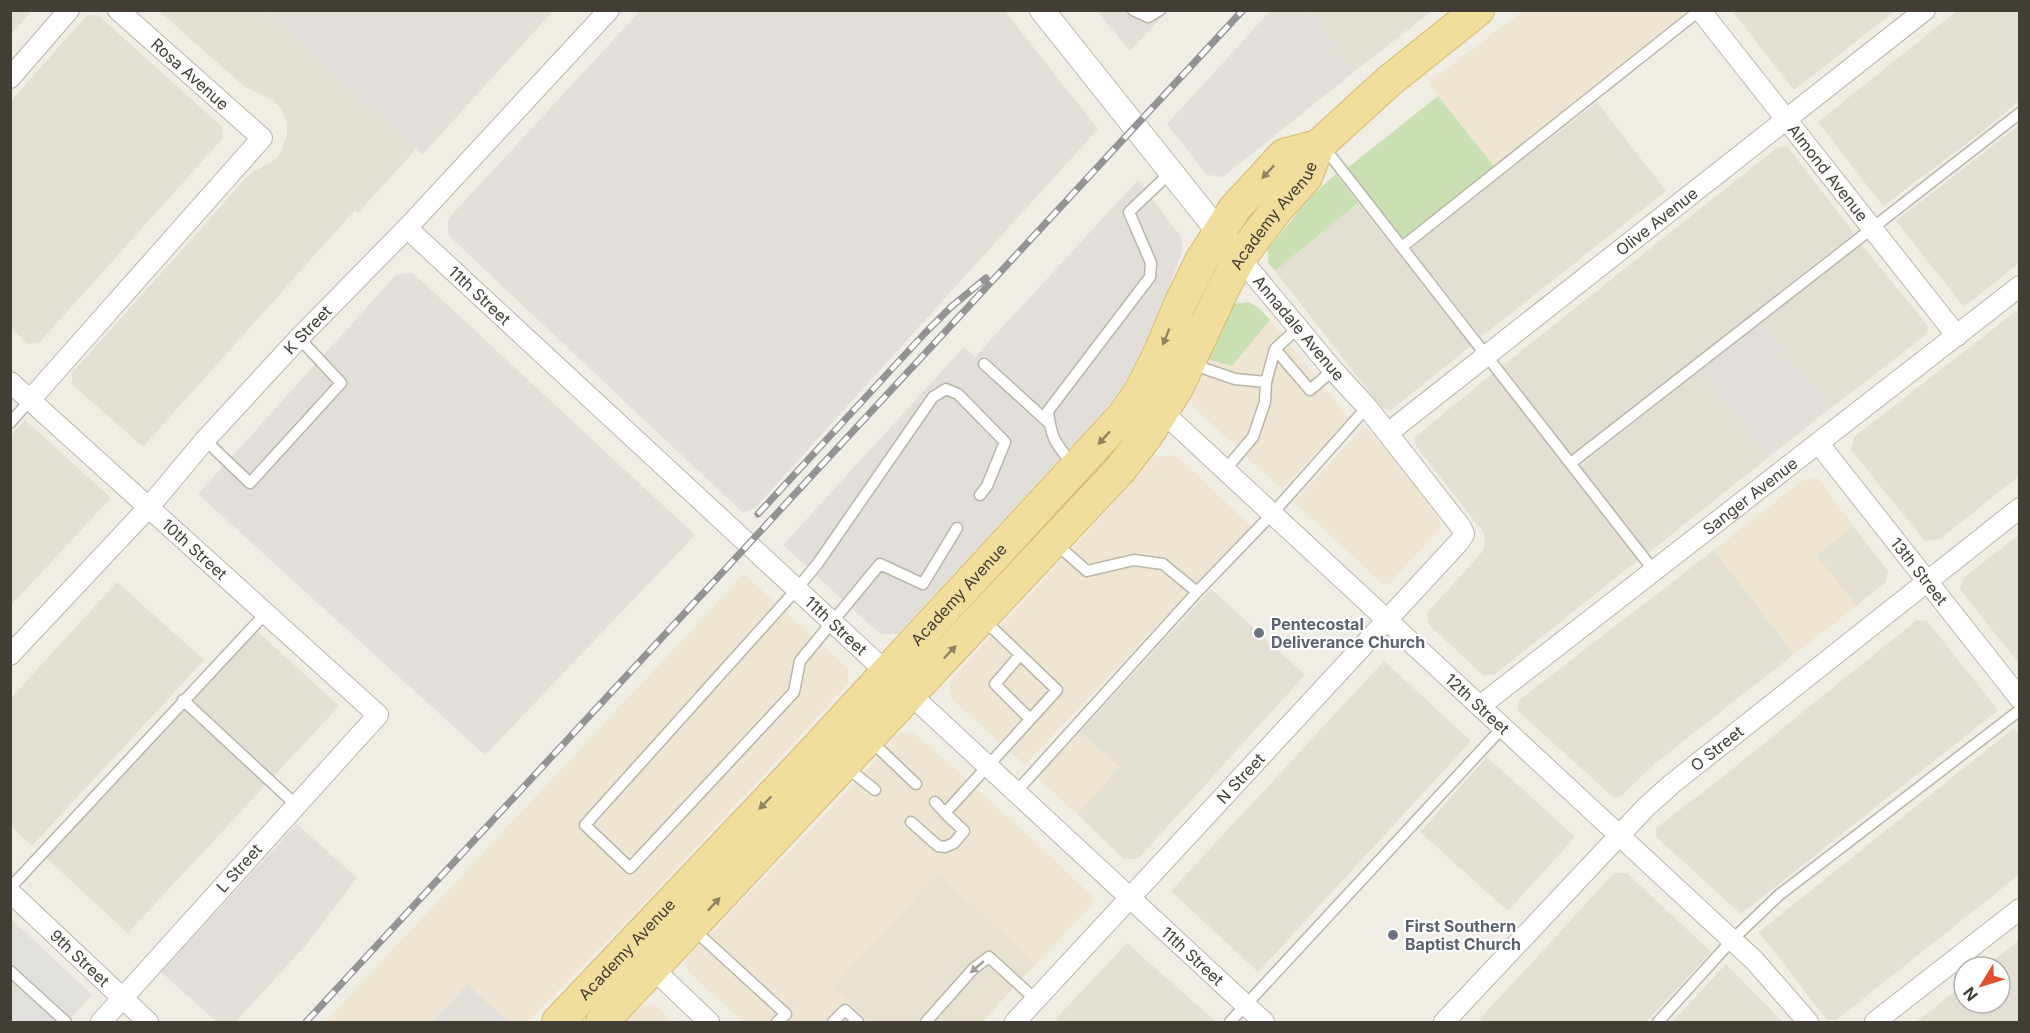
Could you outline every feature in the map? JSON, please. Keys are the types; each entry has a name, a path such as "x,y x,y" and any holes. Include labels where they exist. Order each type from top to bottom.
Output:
{"main road":[{"name":"Academy Avenue","path":"602,1023 1120,470 1163,412 1240,258 1276,210 1306,177 1319,145 1388,82 1478,10"},
{"name":"Academy Avenue","path":"558,1023 806,761 1123,416 1140,392 1196,271 1218,232 1235,208 1284,155 1319,145"},
{"path":"1025,571 1038,538 1074,493 1079,477 1076,468"}],"street":[{"path":"10,78 69,10"},
{"name":"Rosa Avenue","path":"30,400 261,138 118,10"},
{"name":"K Street","path":"10,655 149,507 205,440 299,338 407,228 609,10"},
{"name":"Olive Avenue","path":"1388,433 1925,10"},
{"name":"Almond Avenue","path":"1700,11 1957,336"},
{"name":"Annadale Avenue","path":"1047,12 1218,232 1333,370 1367,407 1461,527 1464,534"},
{"name":"11th Street","path":"407,228 1264,1023"},
{"name":"Sanger Avenue","path":"1480,706 1655,572 2019,286"},
{"name":"10th Street","path":"10,382 378,715"},
{"name":"12th Street","path":"1140,392 1754,960 1808,1023"},
{"name":"13th Street","path":"1819,444 2019,699"},
{"name":"O Street","path":"1444,1023 1618,836 1673,783 2019,508"},
{"name":"N Street","path":"1014,1023 1131,899 1464,534"},
{"name":"L Street","path":"101,1023 378,715"},
{"name":"9th Street","path":"10,890 148,1023"},
{"path":"1875,1023 2019,909"},
{"path":"629,946 709,1023"}],"lane":[{"path":"1133,10 1148,17 1160,10"},
{"path":"1402,247 1700,11"},
{"path":"1571,463 2019,113"},
{"path":"1319,145 1402,247 1655,572"},
{"path":"1076,468 1055,443 1050,433 1048,411 1150,277 1151,263 1129,212 1171,172"},
{"path":"1225,470 1252,437 1265,402 1266,382 1275,349 1298,327"},
{"path":"205,440 250,483 341,383 299,338"},
{"path":"1275,349 1310,390 1333,370"},
{"path":"984,364 1049,423"},
{"path":"1189,364 1235,379 1266,382"},
{"path":"957,528 923,584 880,564 800,661 794,692 630,868 585,825 796,590 818,563 933,396 946,389 958,394 1005,442 987,486 980,495"},
{"path":"10,423 30,400"},
{"path":"1016,792 1367,407"},
{"path":"1053,540 1087,571 1134,561 1163,564 1197,592"},
{"path":"10,890 183,700 266,614"},
{"path":"945,813 1057,690 982,618"},
{"path":"1020,655 995,684 1030,719"},
{"path":"183,700 296,805"},
{"path":"1658,1023 1732,940 1779,894 2019,710"},
{"path":"1230,1023 1503,727"},
{"path":"868,737 916,784"},
{"path":"843,764 875,790"},
{"path":"911,822 938,846 945,847 954,843 964,831 935,802"},
{"path":"692,928 786,1014 777,1023"},
{"path":"926,1023 973,969 989,957 1036,1000"},
{"path":"10,971 66,1023"},
{"path":"833,1023 845,1010 858,1023"}],"shaded area":[{"path":"1271,10 1309,11 1354,72 1223,177 1207,175 1167,124"},
{"path":"1680,10 1685,17 1494,166 1428,83 1523,11"},
{"path":"10,11 32,11 11,34"},
{"path":"159,11 266,11 416,149 358,213 355,210 143,447 72,384 72,373 246,178 279,155 287,136 287,122 281,109 273,100 245,87"},
{"path":"266,11 553,11 422,155"},
{"path":"640,11 1005,11 1098,129 754,509 742,512 448,235 448,219"},
{"path":"1097,11 1168,11 1130,51"},
{"path":"1309,11 1432,11 1354,72"},
{"path":"1732,11 1895,11 1794,90"},
{"path":"1957,11 2019,11 2019,101 1978,135 1883,206 1818,122"},
{"path":"87,15 98,15 222,127 223,138 39,343 28,344 11,328 11,101"},
{"path":"1597,102 1666,191 1481,337 1411,248"},
{"path":"2019,125 2019,263 1964,307 1896,221"},
{"path":"1787,146 1854,233 1571,457 1501,367 1778,147"},
{"path":"1138,180 1181,237 1183,249 1158,316 1135,366 1104,411 898,634 880,634 783,545 964,347 975,357"},
{"path":"1358,203 1471,346 1391,410 1382,408 1275,271"},
{"path":"1861,244 1928,326 1927,334 1831,408 1761,321"},
{"path":"413,273 695,535 485,755 198,494 397,274"},
{"path":"2019,309 2019,476 1940,539 1925,541 1851,450 1854,437"},
{"path":"1270,320 1349,418 1282,489 1193,407 1190,393 1206,359 1232,366"},
{"path":"1761,321 1831,408 1769,457 1701,370"},
{"path":"1701,370 1769,457 1647,554 1578,467"},
{"path":"1493,373 1638,560 1495,674 1483,675 1429,625 1427,613 1483,551 1484,533 1415,445 1414,438"},
{"path":"25,420 111,498 11,605 11,436"},
{"path":"1364,426 1380,441 1440,519 1440,528 1389,584 1383,584 1294,502"},
{"path":"1175,455 1251,526 1025,765 950,697 950,681 1126,490 1153,457"},
{"path":"1818,478 1853,526 1816,555 1856,606 1794,654 1714,550 1804,479"},
{"path":"1853,526 1888,571 1886,582 1856,606 1816,555"},
{"path":"2019,535 2019,664 1960,589 1963,578"},
{"path":"1714,550 1794,654 1657,762 1621,796 1614,798 1518,711 1519,700"},
{"path":"744,574 848,669 848,684 636,912 527,1022 509,1022 467,984 433,1022 325,1022"},
{"path":"117,582 204,660 32,846 11,826 11,698"},
{"path":"1211,589 1305,675 1138,859 1124,859 1077,814 1119,767 1080,732"},
{"path":"1917,620 1927,621 1998,710 1741,914 1656,837 1656,828"},
{"path":"255,629 339,706 128,933 44,856"},
{"path":"1384,661 1471,741 1258,972 1171,891"},
{"path":"2014,728 2020,735 2019,875 1836,1020 1827,1020 1759,932"},
{"path":"913,732 1091,895 1092,905 1036,964 938,873 833,987 870,1022 743,1022 689,972 686,959 848,791 899,733"},
{"path":"1080,732 1119,767 1077,814 1037,778"},
{"path":"1487,757 1575,837 1508,911 1420,832"},
{"path":"297,824 357,878 306,945 235,1022 217,1022 161,972"},
{"path":"938,873 1036,964 982,1022 870,1022 833,987"},
{"path":"1614,873 1627,873 1711,952 1646,1022 1477,1022"},
{"path":"10,918 92,995 67,1022 11,1022"},
{"path":"2019,940 2019,1022 1916,1022 1952,994 1952,1015 2012,1015 2012,955 2000,955"},
{"path":"1127,943 1216,1022 1053,1022"},
{"path":"1726,964 1783,1022 1672,1022"},
{"path":"467,984 509,1022 433,1022"},
{"path":"654,1004 673,1022 626,1022 640,1007"}],"green space":[{"path":"1438,96 1494,166 1402,241 1346,169"},
{"path":"1336,174 1358,203 1275,271 1268,262 1268,249 1310,197"},
{"path":"1249,302 1259,308 1270,320 1232,366 1206,359 1232,304"}],"railway":[{"path":"306,1022 1243,10"},
{"path":"758,514 925,333 951,307 986,278"}],"place":[{"name":"Pentecostal Deliverance Church","path":"1259,633"},
{"name":"First Southern Baptist Church","path":"1393,935"}]}
